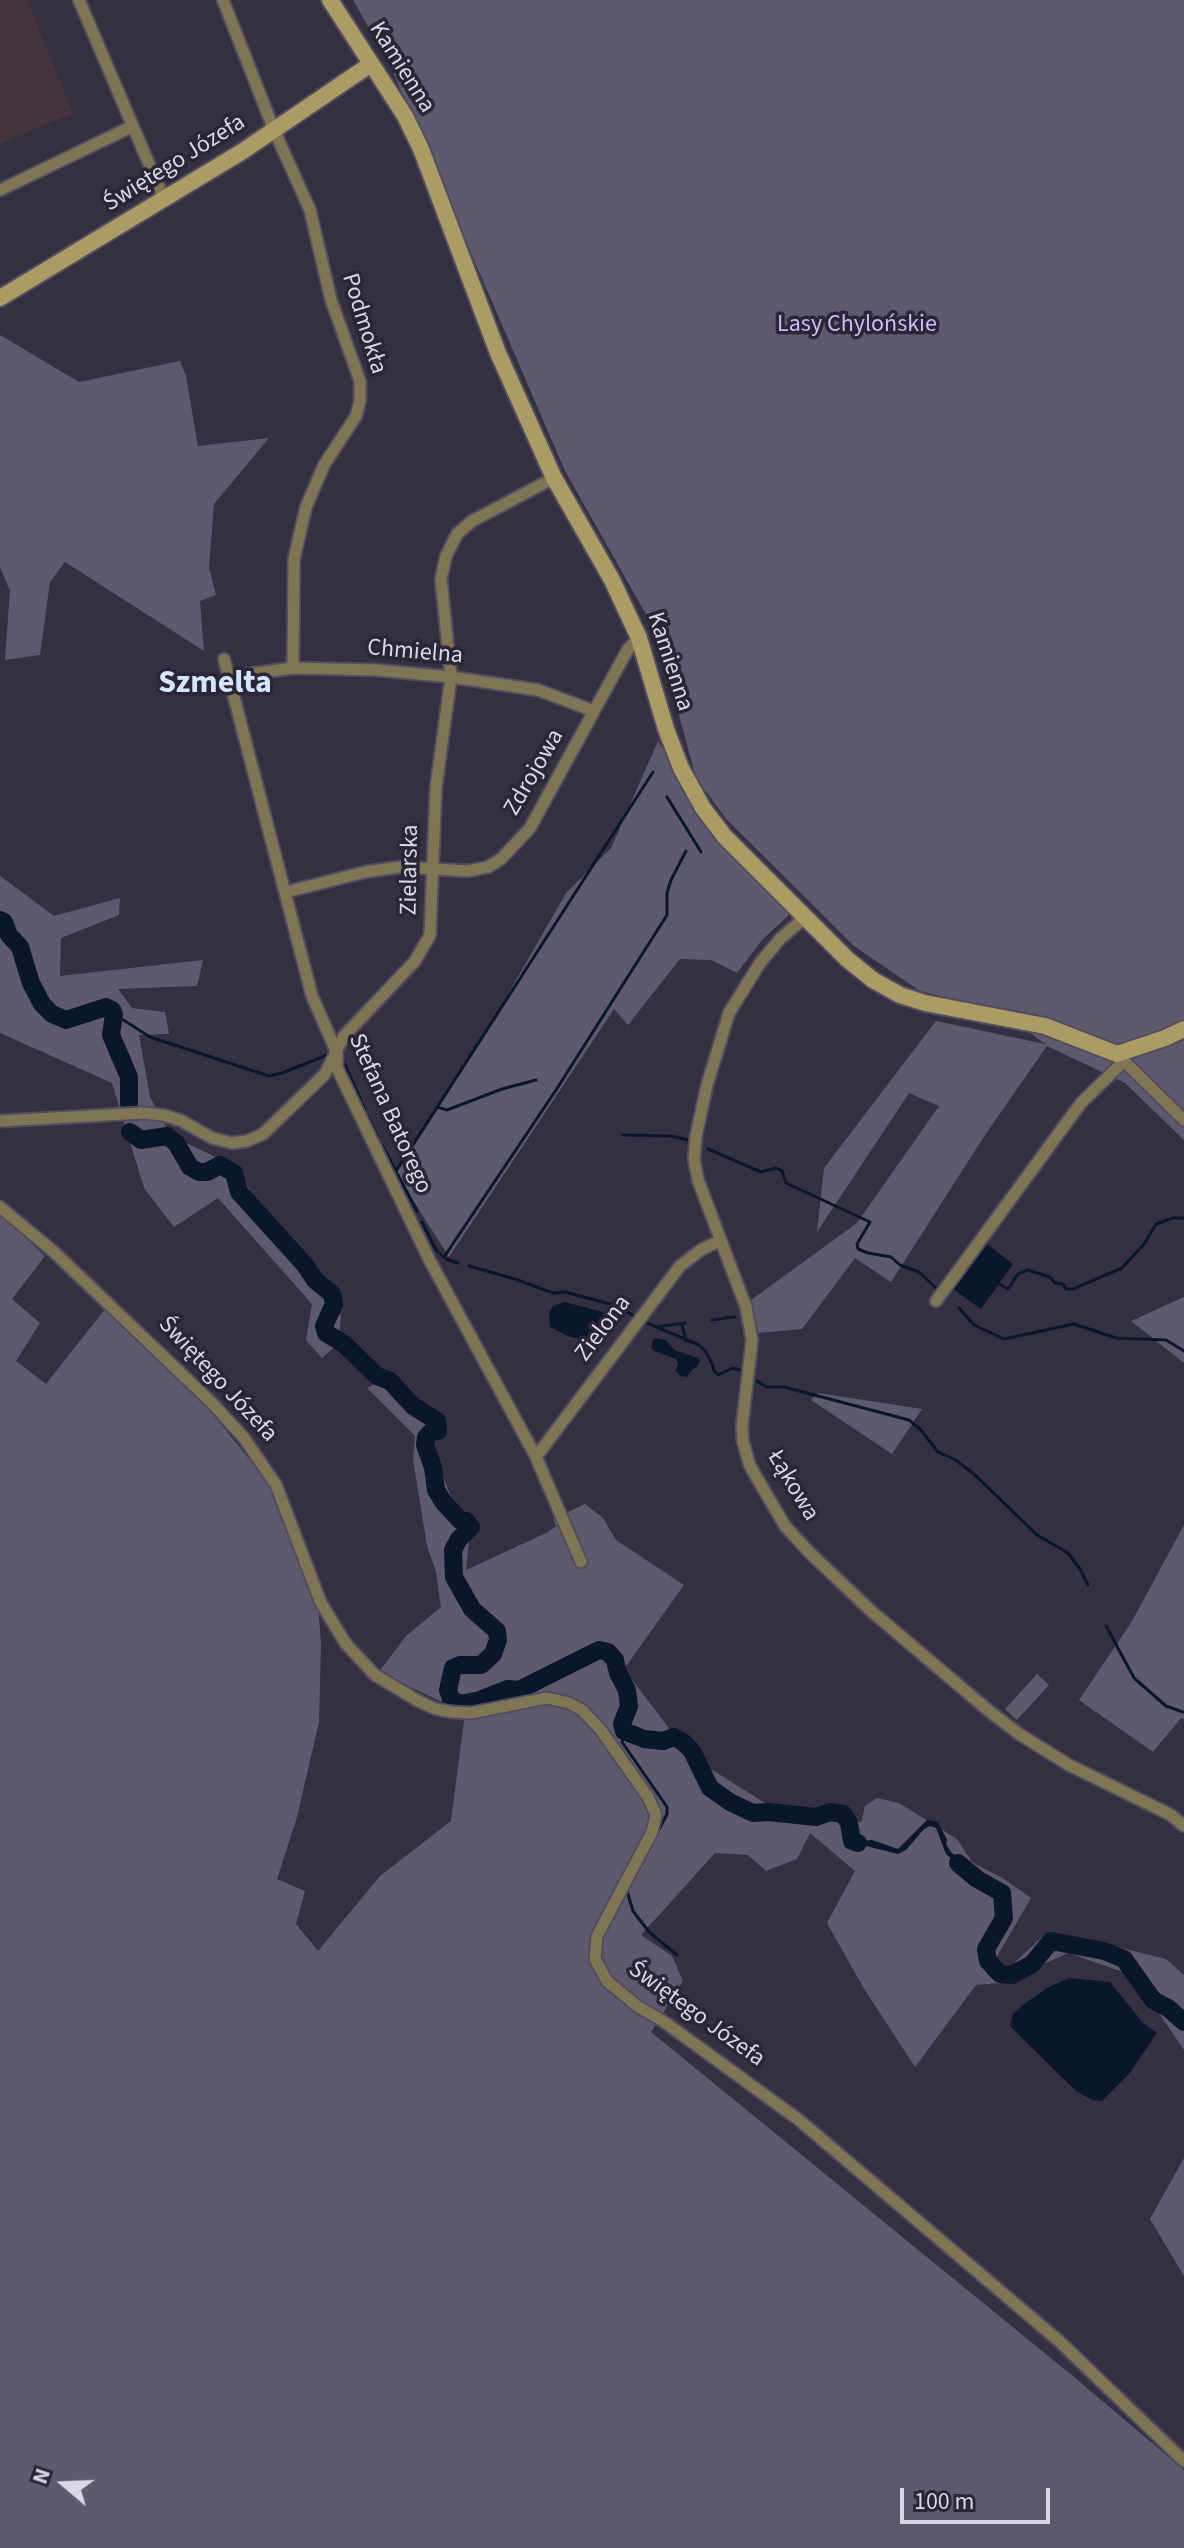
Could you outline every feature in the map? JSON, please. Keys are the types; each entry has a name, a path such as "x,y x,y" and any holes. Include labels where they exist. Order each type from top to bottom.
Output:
{"street":[{"path":"79,0 164,199"},
{"name":"Podmokła","path":"223,0 274,130 310,210 331,300 360,381 356,416 324,465 306,507 294,559 293,668"},
{"name":"Kamienna","path":"330,0 405,116 421,149 498,353 554,478 612,580 639,638 672,748 698,801 725,837 804,918 873,980 900,995 936,1005 1065,1032 1120,1058 1184,1120"},
{"name":"Świętego Józefa","path":"0,299 274,130 371,64"},
{"path":"0,190 133,126"},
{"name":"Zielarska","path":"0,1121 142,1113 182,1121 212,1138 232,1143 247,1141 263,1134 325,1074 344,1036 423,951 430,935 436,787 451,677 441,579 446,556 457,534 472,521 554,478"},
{"name":"Zdrojowa","path":"286,892 365,872 400,867 468,871 488,867 501,859 530,828 628,649 639,638"},
{"name":"Stefana Batorego","path":"224,659 312,996 337,1053 337,1068 461,1321 536,1457 581,1562"},
{"name":"Chmielna","path":"228,677 293,668 376,670 538,690 594,711"},
{"name":"Łąkowa","path":"804,918 780,939 747,981 729,1013 707,1085 696,1136 694,1159 698,1180 746,1307 752,1340 743,1442 750,1466 785,1526 809,1552 870,1610 1019,1734 1069,1765 1171,1815 1184,1826"},
{"path":"936,1301 1081,1103 1120,1058 1184,1029"},
{"name":"Świętego Józefa","path":"0,1207 54,1252 139,1332 244,1438 276,1485 321,1603 346,1644 375,1675 436,1709 471,1713 547,1698 569,1703 582,1710 600,1729 648,1797 656,1815 652,1832 597,1936 595,1959 607,1981 637,2006 663,2021 799,2120 1059,2341 1184,2461"},
{"name":"Zielona","path":"536,1457 672,1275 702,1249 720,1241"}],"shaded area":[{"path":"0,0 27,0 73,113 0,144"}],"green space":[{"name":"Lasy Chylońskie","path":"353,0 1184,0 1184,1140 1125,1083 1047,1046 985,1135 891,1282 855,1258 802,1329 758,1333 751,1300 857,1223 939,1106 909,1093 817,1232 824,1168 936,1021 1045,1044 1000,1010 920,991 854,946 727,820 696,778 657,634 565,471 389,63"},
{"path":"0,335 79,382 180,361 186,376 198,446 269,438 214,504 209,567 216,595 200,601 204,651 65,562 50,582 40,655 5,660 10,591 0,567"},
{"path":"658,741 720,841 790,914 762,940 737,973 711,960 680,959 628,1025 614,1009 449,1257 396,1174 480,1043 566,893 611,848"},
{"path":"0,876 54,916 120,898 119,915 61,938 60,976 203,960 197,986 118,989 132,1008 165,1012 169,1034 139,1035 150,1097 171,1136 231,1164 341,1316 339,1343 322,1358 306,1340 312,1304 218,1198 174,1227 144,1188 112,1083 0,1033"},
{"path":"0,1214 45,1256 12,1299 40,1323 16,1361 46,1384 105,1309 212,1413 270,1485 318,1605 321,1642 319,1722 297,1817 277,1879 305,1891 296,1924 318,1951 380,1876 451,1821 465,1713 379,1672 406,1636 441,1607 413,1460 415,1436 367,1388 375,1384 406,1393 434,1424 432,1449 454,1505 467,1512 476,1528 469,1542 466,1570 548,1532 556,1526 553,1519 585,1504 603,1518 616,1540 684,1585 624,1669 690,1756 781,1813 835,1805 861,1823 865,1806 877,1798 899,1803 957,1839 972,1862 1031,1898 992,1965 1011,1966 1042,1937 1097,1942 1166,1959 1184,1975 1184,2050 1154,2006 1123,1972 1068,1953 1001,1983 976,1985 915,2067 863,1987 827,1923 855,1871 810,1833 797,1859 766,1871 748,1855 715,1853 641,1935 672,1956 683,1981 651,2032 1184,2470 1184,2548 0,2548"},
{"path":"1184,1297 1184,1363 1131,1321"},
{"path":"818,1393 922,1409 892,1454 811,1400"},
{"path":"1184,1525 1184,1719 1181,1718 1153,1752 1079,1700 1131,1623"},
{"path":"1037,1674 1049,1685 1017,1720 1005,1709"},
{"path":"1184,2158 1184,2276 1150,2219"}],"water":[{"path":"987,1244 1013,1264 981,1309 953,1289"},
{"path":"565,1302 606,1313 613,1312 600,1342 568,1336 550,1327 549,1313 553,1306"},
{"path":"654,1338 666,1340 674,1350 698,1358 697,1367 687,1377 680,1376 676,1371 676,1359 651,1347"},
{"path":"927,1820 938,1822 951,1852 979,1875 975,1880 946,1854 936,1828 930,1826 924,1829 906,1850 898,1854 850,1842 846,1824 851,1822 856,1841 872,1840 898,1849"},
{"path":"1069,1978 1110,1982 1143,2023 1157,2033 1129,2074 1102,2101 1092,2100 1076,2091 1010,2026 1013,2014 1023,2005 1047,1988"}],"waterway":[{"path":"396,1171 653,772"},
{"path":"667,797 701,852"},
{"path":"444,1257 556,1090 667,915 667,893 686,851"},
{"path":"0,920 20,947 31,983 42,1004 52,1014 66,1020 106,1007 112,1010 111,1035 129,1077 129,1104"},
{"path":"114,1014 150,1037 269,1076 327,1055"},
{"path":"343,1060 365,1110"},
{"path":"437,1107 447,1110 536,1080"},
{"path":"367,1115 378,1137"},
{"path":"130,1132 141,1140 167,1136 176,1143 190,1167 199,1172 207,1172 220,1165 234,1173 239,1192 315,1280 332,1294 334,1304 324,1326 326,1333 344,1344 377,1376 390,1381 413,1406 437,1421 438,1431 426,1437 425,1445 433,1467 436,1490 460,1520 471,1527 453,1550 454,1577 472,1609 497,1631 498,1640 493,1654 481,1665 453,1668 448,1690 451,1699 460,1704 508,1689 519,1690 599,1650 608,1652 615,1660 627,1690 629,1706 622,1724 624,1731 644,1739 663,1741 674,1737 683,1742 692,1751 710,1788 753,1813 816,1817 830,1812 843,1814 849,1823 852,1841 858,1843"},
{"path":"623,1135 671,1136 688,1140"},
{"path":"382,1145 417,1211"},
{"path":"708,1149 761,1172 776,1168 782,1171 786,1183 870,1222 857,1244 858,1249 891,1257 900,1265 919,1272 939,1291"},
{"path":"999,1284 1008,1289 1018,1274 1028,1270 1050,1277 1066,1289 1073,1289 1122,1268 1144,1244 1156,1224 1184,1218"},
{"path":"422,1222 436,1250 446,1259 458,1263"},
{"path":"469,1266 553,1293 565,1292 617,1306 634,1316"},
{"path":"959,1308 974,1325 1004,1339 1074,1324 1116,1338 1166,1340 1184,1351"},
{"path":"724,1318 735,1317"},
{"path":"712,1320 721,1319"},
{"path":"647,1323 699,1345 718,1375 733,1368 740,1370"},
{"path":"657,1327 685,1323"},
{"path":"682,1325 686,1341"},
{"path":"757,1381 767,1387 784,1387 909,1420 938,1452 974,1474 1037,1535 1068,1553 1088,1585"},
{"path":"1106,1626 1134,1678 1166,1706 1183,1712"},
{"path":"624,1731 622,1742 667,1807 667,1814 638,1870"},
{"path":"958,1863 977,1879 1002,1893 1004,1918 986,1949 988,1961 1000,1974 1012,1975 1032,1964 1051,1941 1104,1951 1124,1959 1153,2000 1184,2022"},
{"path":"627,1891 633,1911 649,1932 677,1955"}],"district":[{"name":"Szmelta","path":"215,685"}]}
